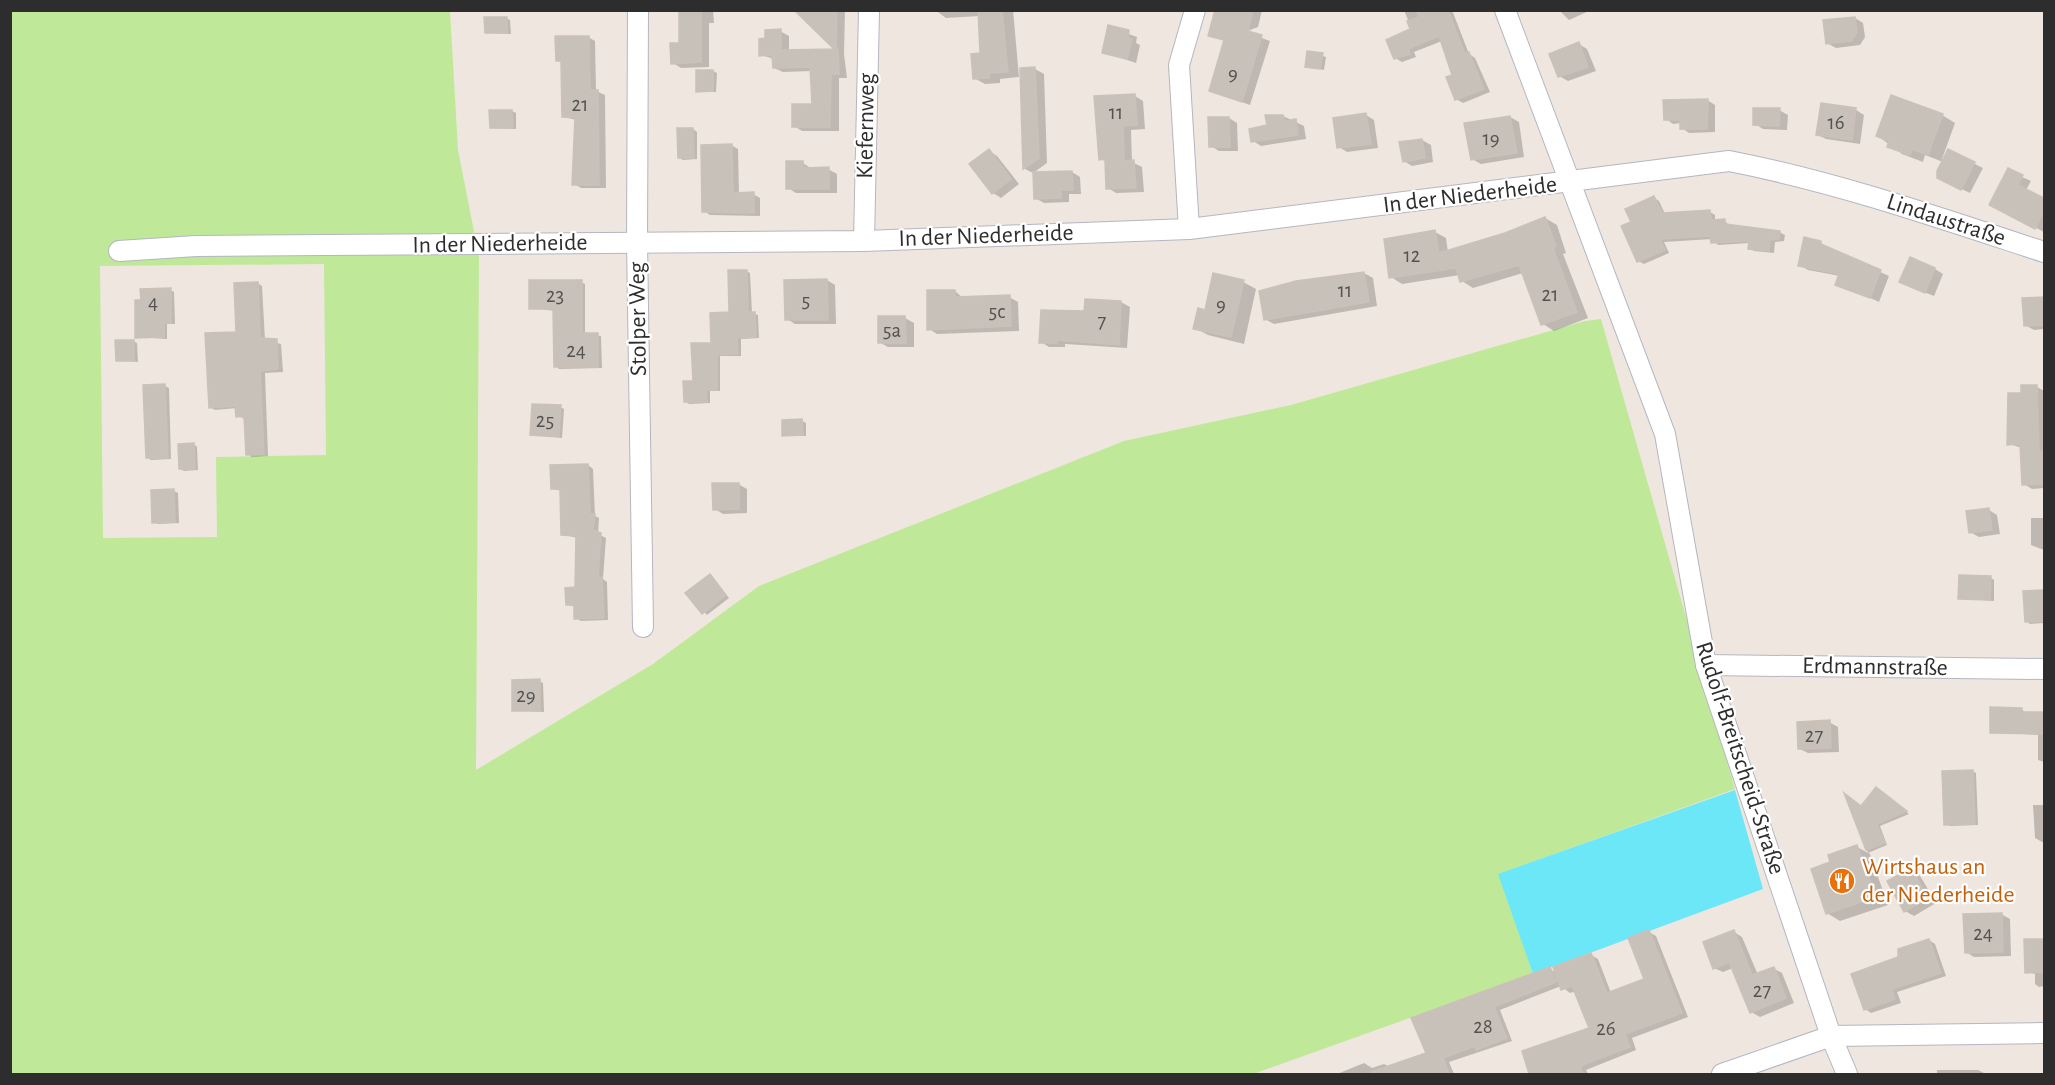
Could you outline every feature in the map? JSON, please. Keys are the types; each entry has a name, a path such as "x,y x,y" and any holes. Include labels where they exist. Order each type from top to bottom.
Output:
{"street":[{"name":"Stolper Weg","path":"638,10 637,242 643,627"},
{"name":"Kiefernweg","path":"864,241 869,10"},
{"path":"1189,228 1179,65 1195,10"},
{"name":"Rudolf-Breitscheid-Straße","path":"1504,10 1665,434 1706,665 1831,1036 1847,1074"},
{"name":"In der Niederheide","path":"119,250 196,246 864,241 1189,228 1729,161 1792,173 1847,188"},
{"name":"Lindaustraße","path":"1847,188 2044,252"},
{"name":"Erdmannstraße","path":"1706,665 2044,669"},
{"path":"1722,1074 1831,1036 2044,1033"}],"green space":[{"path":"10,11 450,11 458,150 479,257 476,770 653,664 759,586 1124,441 1291,405 1585,321 1601,319 1735,789 1499,874 1533,974 1253,1074 11,1074","holes":["324,264 326,455 216,457 217,537 103,538 100,266"]}],"water":[{"path":"1735,790 1763,889 1533,974 1498,874"}],"building":[{"path":"679,10 701,10 701,62 671,64 670,43 679,43"},
{"path":"794,10 837,10 836,49 838,48 839,74 831,74 830,127 792,127 792,104 812,104 810,67 773,68 772,55 759,56 759,39 765,38 765,30 781,29 781,50 834,49"},
{"path":"978,10 1002,10 1008,72 989,73 989,78 973,79 971,54 980,53"},
{"path":"1215,10 1253,10 1248,31 1262,35 1242,102 1209,91 1224,40 1208,36"},
{"path":"1416,10 1448,10 1465,54 1469,52 1484,89 1455,100 1446,77 1452,75 1439,36 1408,49 1410,54 1394,59 1386,40 1410,29 1407,21 1419,17"},
{"path":"484,17 507,17 507,33 485,33"},
{"path":"1855,17 1857,32 1851,41 1826,44 1823,20"},
{"path":"1108,25 1129,30 1128,38 1132,39 1127,59 1102,53"},
{"path":"555,36 589,36 590,90 598,90 599,185 572,185 575,117 562,117 561,61 556,61"},
{"path":"1579,42 1588,67 1558,77 1549,54"},
{"path":"1307,51 1323,53 1320,69 1305,67"},
{"path":"1035,67 1039,158 1023,169 1020,68"},
{"path":"696,70 713,70 713,91 696,92"},
{"path":"1135,94 1137,125 1123,126 1124,161 1134,160 1136,188 1106,189 1105,159 1099,160 1094,96"},
{"path":"1891,95 1943,114 1928,155 1912,149 1910,155 1887,147 1889,141 1876,136"},
{"path":"1708,99 1707,129 1680,129 1680,120 1664,120 1663,100"},
{"path":"1821,103 1856,108 1852,140 1816,135"},
{"path":"1753,108 1780,108 1779,126 1753,125"},
{"path":"489,110 512,110 513,128 490,128"},
{"path":"1366,113 1371,144 1337,148 1333,118"},
{"path":"1265,115 1283,115 1285,121 1296,119 1298,135 1251,142 1249,129 1267,125"},
{"path":"1510,116 1517,153 1471,160 1464,123"},
{"path":"1208,117 1229,117 1230,147 1209,147"},
{"path":"677,128 693,128 694,158 678,158"},
{"path":"1422,139 1425,158 1403,162 1399,142"},
{"path":"732,144 733,193 754,192 754,213 702,212 701,145"},
{"path":"989,149 1011,179 992,194 969,164"},
{"path":"1948,149 1975,162 1961,190 1937,178 1937,171"},
{"path":"786,161 803,161 804,168 829,167 829,189 786,189"},
{"path":"2008,168 2023,175 2018,185 2044,198 2044,211 2035,229 1989,205"},
{"path":"1072,171 1073,190 1061,190 1061,198 1034,199 1033,172"},
{"path":"1654,196 1662,213 1710,210 1711,220 1725,219 1725,224 1780,231 1779,239 1770,240 1769,251 1748,249 1749,241 1711,243 1710,236 1660,239 1665,250 1637,262 1621,226 1631,222 1625,209"},
{"path":"1545,217 1556,246 1553,248 1577,312 1541,325 1519,265 1460,282 1456,268 1389,278 1384,239 1435,230 1439,253 1505,233"},
{"path":"1804,237 1821,241 1821,244 1881,270 1870,298 1835,285 1839,274 1798,266"},
{"path":"1910,257 1935,268 1925,293 1899,282"},
{"path":"728,270 747,270 748,312 755,312 756,337 737,338 738,354 717,355 717,390 706,390 707,402 684,402 683,381 693,381 691,343 711,343 710,313 729,312"},
{"path":"1364,272 1369,302 1264,320 1259,291 1296,281"},
{"path":"1213,273 1244,280 1231,337 1193,329 1198,308 1205,310"},
{"path":"827,279 828,320 785,320 784,280"},
{"path":"529,280 582,280 582,333 598,333 598,367 554,367 553,309 529,309"},
{"path":"258,282 260,338 277,339 278,369 260,371 264,454 246,455 244,416 236,417 235,406 209,408 205,333 236,332 234,283"},
{"path":"171,288 171,323 164,323 164,337 135,338 135,300 141,300 140,289"},
{"path":"927,290 955,290 955,297 1010,295 1011,326 927,330"},
{"path":"2044,297 2044,325 2024,326 2022,298"},
{"path":"1085,299 1121,301 1119,345 1057,340 1057,343 1039,343 1041,310 1084,311"},
{"path":"878,316 905,316 906,343 878,343"},
{"path":"115,340 134,340 134,361 116,361"},
{"path":"165,384 168,458 146,458 143,385"},
{"path":"2021,385 2037,385 2039,451 2044,451 2044,484 2022,485 2020,444 2007,445 2008,393 2021,393"},
{"path":"532,404 561,405 559,437 530,435"},
{"path":"802,419 803,435 782,436 782,420"},
{"path":"194,443 195,469 179,469 178,444"},
{"path":"588,464 590,514 595,514 593,530 601,533 598,578 602,577 604,618 574,619 574,605 566,605 565,588 575,587 576,536 561,535 560,489 551,489 550,465"},
{"path":"712,483 739,483 739,509 713,510"},
{"path":"174,489 175,522 152,523 151,490"},
{"path":"1989,508 1992,530 1969,533 1966,511"},
{"path":"710,574 726,595 702,614 685,593"},
{"path":"1959,575 1991,576 1990,600 1958,599"},
{"path":"2044,590 2044,621 2025,622 2023,591"},
{"path":"540,679 540,711 512,711 512,680"},
{"path":"1990,707 2022,708 2022,712 2044,712 2044,734 1990,733"},
{"path":"1830,720 1831,748 1798,749 1797,722"},
{"path":"1973,770 1975,824 1944,825 1942,771"},
{"path":"1876,787 1907,811 1877,824 1885,843 1866,850 1844,793 1861,806"},
{"path":"1857,845 1876,897 1826,914 1811,869 1830,862 1828,855"},
{"path":"1911,868 1928,898 1904,912 1887,881"},
{"path":"2002,913 2003,952 1965,953 1963,914"},
{"path":"1649,930 1682,1013 1625,1034 1630,1047 1580,1066 1583,1074 1529,1074 1522,1051 1589,1028 1572,986 1561,990 1553,967 1591,953 1607,993 1644,979 1628,938"},
{"path":"1734,930 1752,975 1774,967 1786,998 1750,1013 1729,962 1713,969 1703,942"},
{"path":"1929,939 1941,973 1892,989 1895,999 1864,1010 1851,974 1898,957 1898,949"},
{"path":"2024,939 2044,939 2044,972 2025,973"},
{"path":"1550,967 1556,982 1494,1007 1507,1038 1476,1050 1475,1046 1443,1058 1449,1074 1372,1074 1371,1072 1426,1053 1411,1018"}],"place":[{"name":"Wirtshaus an der Niederheide","path":"1842,881"}]}
